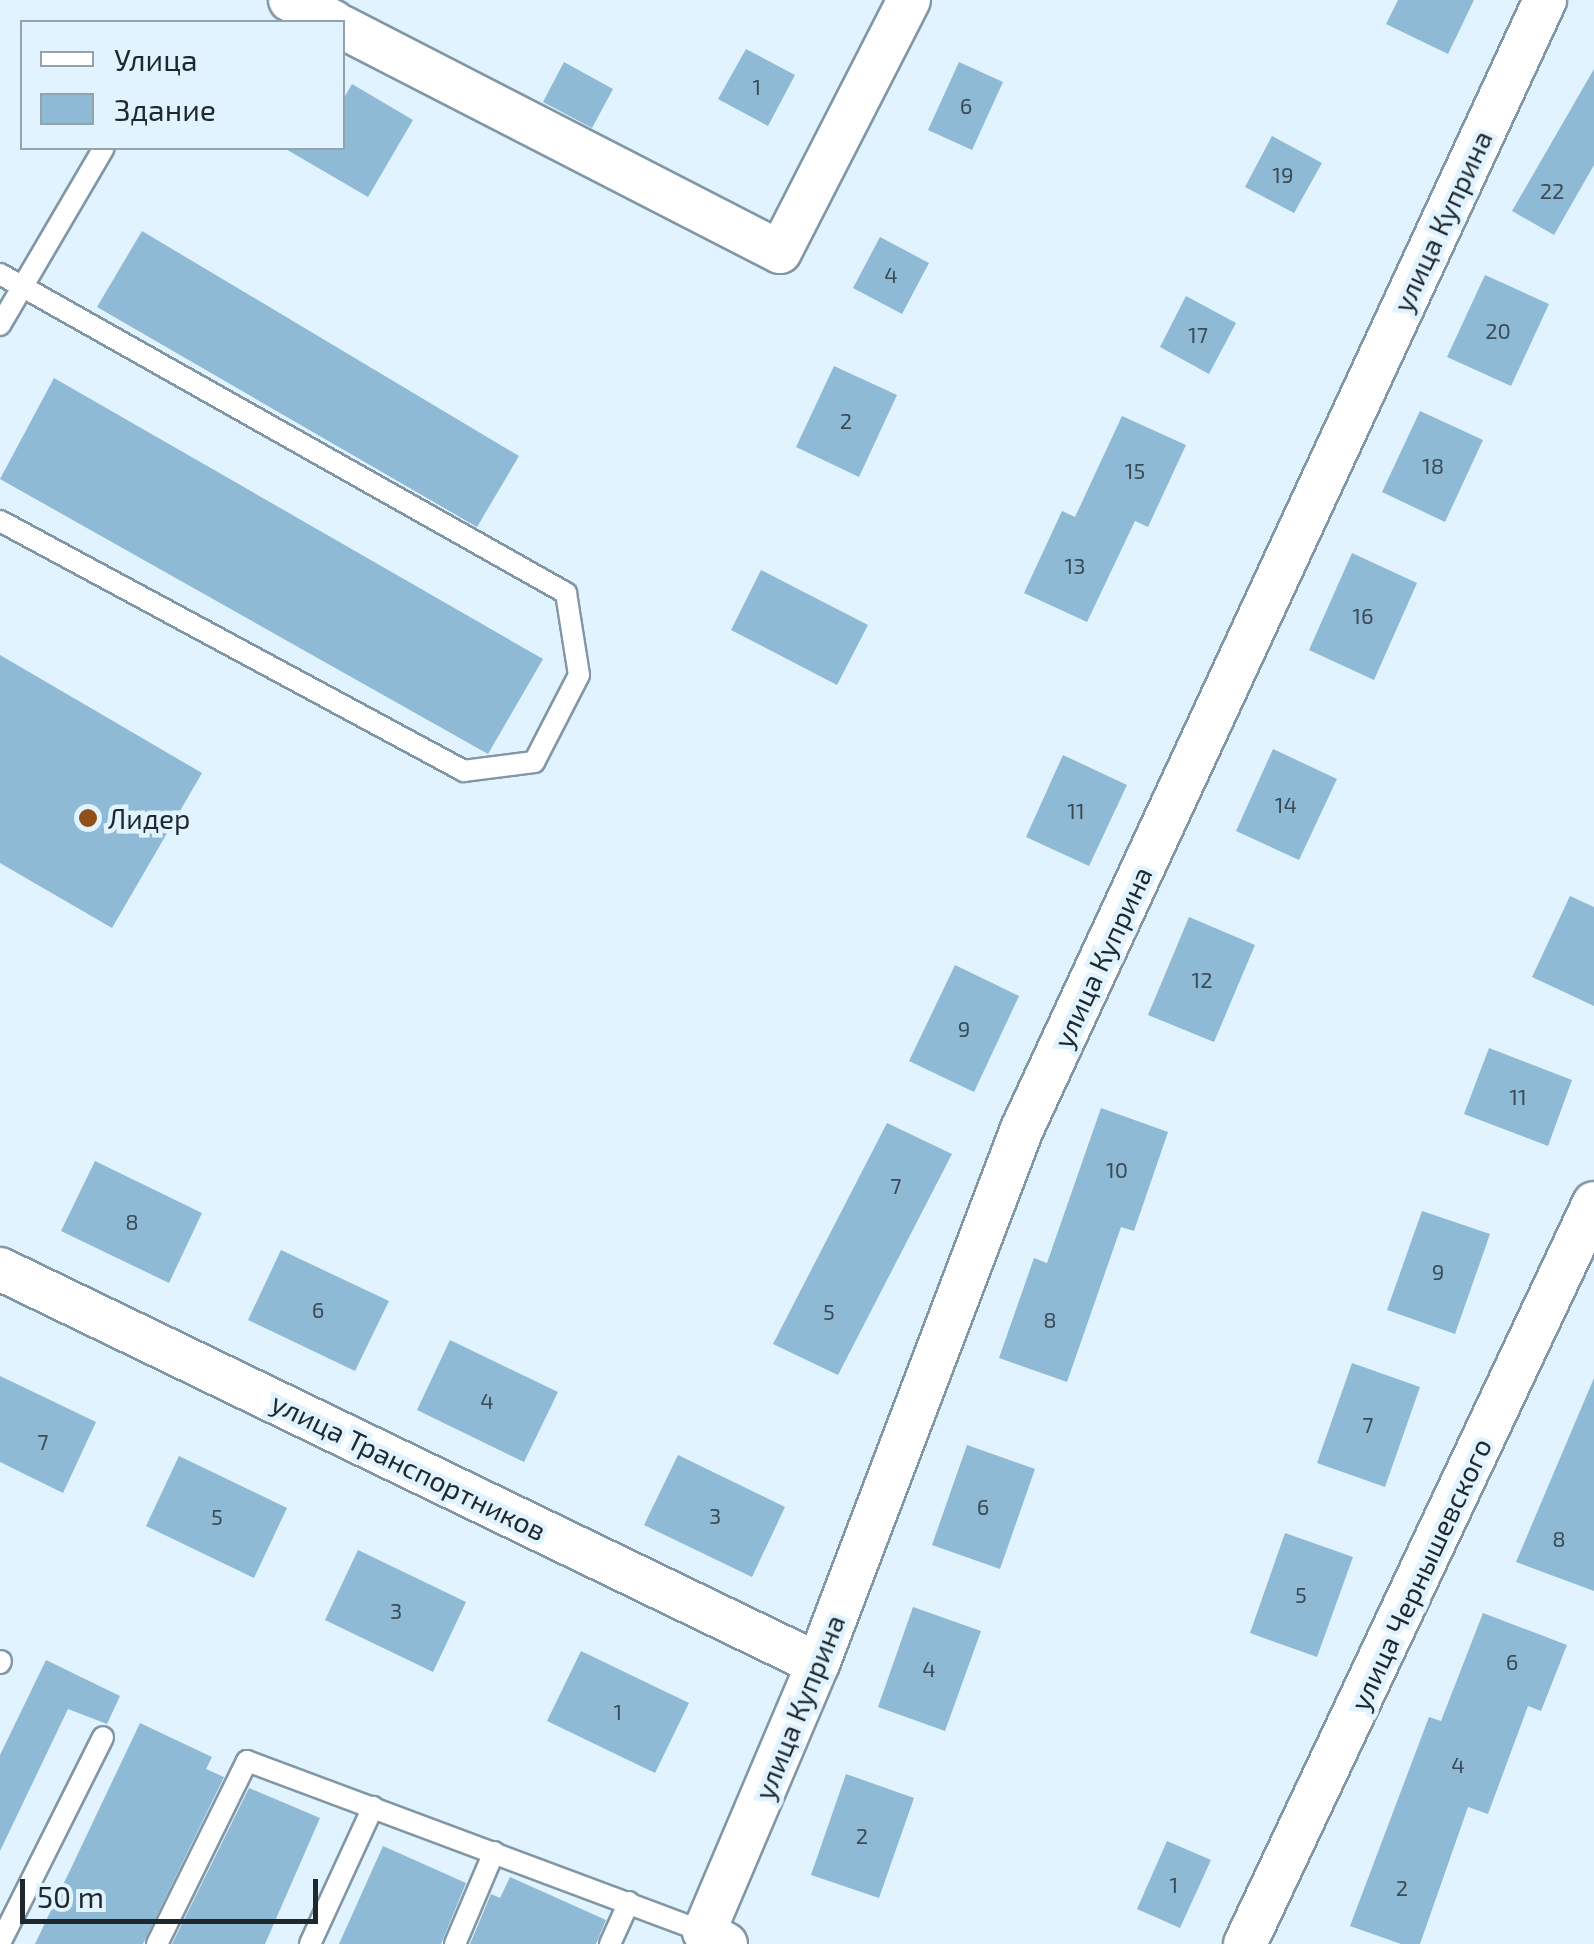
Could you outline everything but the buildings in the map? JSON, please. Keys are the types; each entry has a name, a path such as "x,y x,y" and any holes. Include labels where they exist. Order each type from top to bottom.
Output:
{"street":[{"path":"290,0 330,20"},
{"path":"345,29 780,252 909,0"},
{"name":"улица Куприна","path":"715,1938 1022,1129 1545,0"},
{"name":"улица Чернышевского","path":"1245,1944 1594,1203"},
{"name":"улица Транспортников","path":"0,1268 818,1664"}],"lane":[{"path":"0,325 103,150"},
{"path":"0,274 566,592 580,676 534,762 464,771 0,520"},
{"path":"0,1943 103,1737"},
{"path":"157,1944 247,1760 629,1902 715,1938"},
{"path":"310,1944 373,1807"},
{"path":"454,1944 494,1852"},
{"path":"610,1944 629,1902"}],"place":[{"name":"Лидер","path":"88,818"}]}
